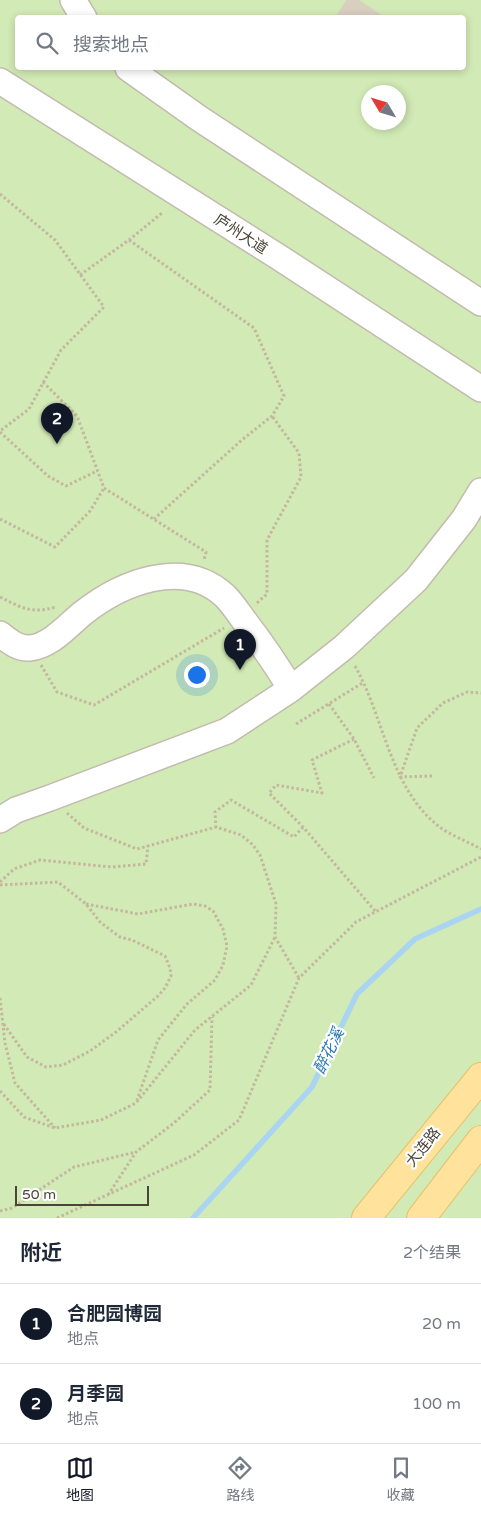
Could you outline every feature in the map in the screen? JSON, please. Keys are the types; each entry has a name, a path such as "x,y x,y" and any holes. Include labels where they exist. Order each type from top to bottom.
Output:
{"main road":[{"name":"大连路","path":"366,1218 481,1077"},
{"path":"421,1218 481,1140"}],"street":[{"path":"73,0 82,15"},
{"path":"131,70 200,119 481,304"},
{"name":"庐州大道","path":"0,81 481,389"},
{"path":"0,820 16,810 226,731 291,689 344,647 416,580 464,519 481,492"},
{"path":"0,634 21,647 40,646 112,593 161,576 180,576 199,581 224,596 262,645 291,689"}],"path":[{"path":"0,194 55,240 104,307 61,350 29,409 0,432 48,476 66,486 97,471"},
{"path":"80,275 129,240 162,213"},
{"path":"129,240 254,328 284,396 272,416 243,439 154,519"},
{"path":"43,382 77,416 104,488 206,552 199,581"},
{"path":"0,519 56,547 90,511 104,488"},
{"path":"0,598 36,612 58,607"},
{"path":"344,647 364,681 400,777 417,806 438,826 481,849"},
{"path":"296,724 364,681"},
{"path":"400,777 418,728 443,703 467,692 481,693"},
{"path":"329,704 354,739 374,778"},
{"path":"354,739 312,760 322,794 276,785 269,793 303,827 376,912"},
{"path":"400,777 432,776"},
{"path":"0,1091 24,1117 55,1128 101,1120 136,1102 195,1030 251,985 275,937 276,904 260,854 241,835 216,828 137,849 84,828 50,798"},
{"path":"216,828 215,812 232,800 294,837 303,827"},
{"path":"0,883 14,869 40,860 112,867 146,864 148,846"},
{"path":"57,1218 194,1155 238,1120 299,978 356,922 481,857"},
{"path":"0,883 58,882 86,904 100,922 120,937 132,940 164,956 170,968 171,976 165,988 158,996 116,1032 90,1051 63,1065 46,1067 27,1057 3,1023"},
{"path":"86,904 138,914 193,904 199,905 213,910 223,929 227,946 223,965 215,980 187,1004 158,1040 136,1102"},
{"path":"275,937 299,978"},
{"path":"0,998 5,1043 15,1083 55,1128"},
{"path":"108,1195 136,1152 174,1123 210,1090 212,1016"},
{"path":"0,1211 12,1208 74,1167 136,1152"}],"green space":[{"path":"0,0 481,0 481,1218 0,1218"}],"building":[{"path":"346,0 359,0 382,15 337,15"}],"waterway":[{"name":"醉花溪","path":"193,1218 312,1087 357,994 415,939 481,909"}],"place":[{"name":"月季园","path":"57,444"},
{"name":"合肥园博园","path":"240,670"}]}
